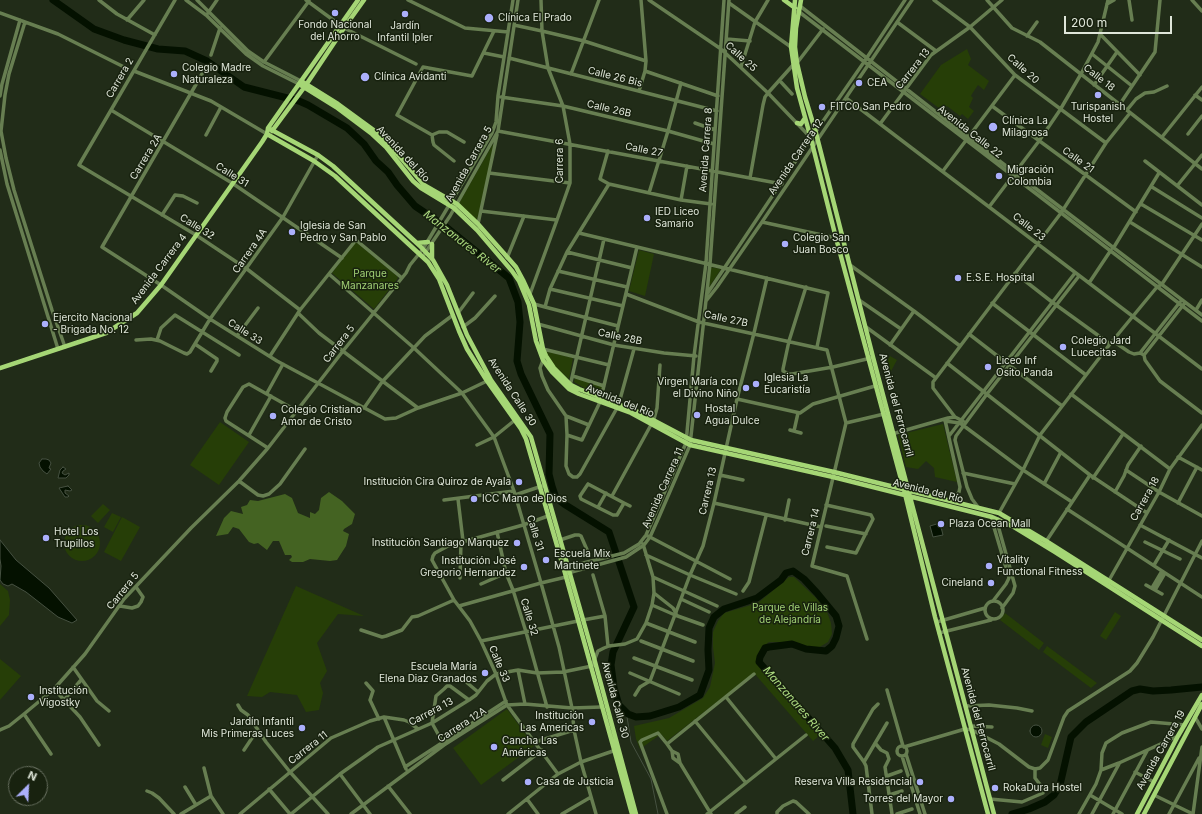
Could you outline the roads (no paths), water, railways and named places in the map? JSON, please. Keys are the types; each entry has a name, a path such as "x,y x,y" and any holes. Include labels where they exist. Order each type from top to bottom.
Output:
{"main road":[{"name":"Avenida Carrera 4","path":"274,131 305,86 358,0"},
{"name":"Avenida Carrera 4","path":"0,368 106,333 137,313 161,285 267,134 268,128 293,92 342,26 364,0"},
{"name":"Avenida Calle 22","path":"784,0 795,4"},
{"name":"Avenida del Ferrocarril","path":"801,0 795,4 790,48 818,140 842,238 850,264 866,327 875,386 892,434 903,489"},
{"name":"Avenida del Ferrocarril","path":"795,4 795,64 797,88 836,238 892,434 994,814"},
{"name":"Avenida del Río","path":"300,83 336,107 386,146 421,188 453,205 478,224 506,259 519,281 529,305 536,341 543,360 552,372 570,387 653,421 688,441 893,486 903,489 908,493 952,501 999,513 1162,618 1202,646"},
{"path":"797,123 801,124 805,118"},
{"path":"279,124 279,131 283,136"},
{"name":"Avenida Calle 30","path":"268,128 318,155 333,166 417,243 439,278 456,314 491,380 531,437 548,516 566,567"},
{"path":"267,134 274,131"},
{"name":"Avenida Calle 30","path":"267,134 314,161 335,176 433,260 447,285 467,349 487,381 515,420 526,439 560,540 567,574 594,658 632,814"},
{"name":"Avenida del Río","path":"453,205 520,274 534,304 543,349 554,368 570,387"},
{"path":"417,243 430,243 433,260"},
{"name":"Avenida del Río","path":"833,474 992,516 1045,543"},
{"path":"893,486 899,481 900,476"},
{"name":"Avenida del Ferrocarril","path":"908,493 939,633 988,814"},
{"name":"Avenida del Río","path":"1162,618 1202,640"},
{"name":"Avenida Calle 30","path":"581,621 601,707 636,814"},
{"name":"Avenida Carrera 19","path":"1144,814 1195,717 1202,695"},
{"name":"Avenida Carrera 19","path":"1137,814 1178,736 1199,706"}],"street":[{"path":"99,0 127,20 155,35"},
{"path":"127,20 144,0"},
{"name":"Carrera 2","path":"79,165 175,0"},
{"name":"Avenida del Río","path":"186,0 206,15 246,54 263,66 300,83"},
{"name":"Avenida del Río","path":"197,0 248,51 300,83"},
{"path":"206,15 217,0"},
{"path":"264,62 308,0 342,26 416,64"},
{"path":"408,0 464,28 508,32"},
{"name":"Avenida Carrera 5","path":"437,231 450,216 453,205 492,133 496,122 498,96 513,0"},
{"name":"Avenida Carrera 5","path":"423,253 498,131 518,0"},
{"name":"Carrera 6","path":"530,294 570,183 570,144 562,106 548,68 542,30 541,0"},
{"path":"571,74 599,0"},
{"path":"639,91 646,62 641,0"},
{"name":"Calle 25","path":"648,0 725,52 768,93 811,138"},
{"path":"724,0 729,2 790,48"},
{"name":"Avenida Carrera 8","path":"714,171 714,144 724,0"},
{"path":"741,67 755,22 768,0"},
{"name":"Avenida Carrera 12","path":"704,302 717,287 846,98 905,0"},
{"name":"Avenida Carrera 12","path":"704,302 706,295 811,138 912,0"},
{"name":"Calle 20","path":"934,0 970,27 1015,75 1106,143"},
{"name":"Calle 18","path":"987,0 1008,25 1040,42 1202,169"},
{"name":"Carrera 13","path":"880,124 931,55 970,27 1002,0"},
{"path":"989,207 1015,175 1060,110 1092,54 1100,34 1108,2 1114,0"},
{"path":"1129,0 1132,20"},
{"path":"1120,104 1155,52 1160,0"},
{"path":"1192,0 1202,11"},
{"name":"Avenida Carrera 8","path":"706,295 714,171 729,2"},
{"name":"Avenida Calle 22","path":"795,4 824,29 967,139 1202,315"},
{"name":"Avenida Calle 22","path":"795,4 867,62"},
{"path":"0,13 58,34 126,68"},
{"path":"0,96 20,20"},
{"path":"25,22 9,74 1,119 1,131 14,190 53,315 65,347"},
{"path":"897,22 936,51"},
{"path":"1027,36 1037,22"},
{"path":"514,25 542,30 584,41 646,62"},
{"path":"211,55 220,28"},
{"path":"750,178 763,105 768,93 795,64 824,29"},
{"path":"432,135 397,115 423,67 472,76 494,31"},
{"path":"1100,34 1140,75"},
{"path":"726,38 750,41"},
{"path":"1094,85 1117,52"},
{"path":"484,53 504,58"},
{"path":"1092,54 1132,86"},
{"name":"Calle 26 Bis","path":"509,58 717,111"},
{"path":"134,70 192,93 221,107 267,134"},
{"path":"645,71 718,96"},
{"name":"Carrera 2A","path":"102,247 202,74"},
{"path":"943,171 1015,75"},
{"path":"780,81 792,94"},
{"path":"649,193 681,83"},
{"path":"1072,502 1023,470 962,423 933,388 933,382 1062,211 1136,99 1145,93 1154,92 1167,86"},
{"path":"1162,137 1202,87"},
{"path":"1195,95 1202,100"},
{"name":"Calle 26B","path":"498,96 562,106 668,131 714,144"},
{"name":"Calle 23","path":"846,98 1202,369"},
{"name":"Calle 21","path":"992,106 1136,212"},
{"path":"206,135 221,107"},
{"name":"Calle 31","path":"111,110 232,183 342,258"},
{"path":"1188,134 1202,116"},
{"path":"695,123 715,130"},
{"path":"478,224 498,131"},
{"name":"Calle 27","path":"498,131 786,185"},
{"path":"432,135 439,132 447,132 464,142"},
{"path":"432,135 434,145 454,161"},
{"path":"0,150 8,184 58,350"},
{"path":"608,151 600,179 608,184 680,200 712,204"},
{"name":"Carrera 4A","path":"157,340 184,353 187,354 190,352 210,319 283,218 318,155"},
{"path":"1177,186 1202,155"},
{"path":"1145,161 1202,205"},
{"name":"Calle 32","path":"79,165 196,235 246,269 299,312 319,333 418,408"},
{"path":"680,200 687,166"},
{"path":"489,173 570,183"},
{"path":"1089,283 1142,204 1160,173"},
{"path":"545,307 550,289 567,252 608,184"},
{"path":"1152,187 1202,218"},
{"path":"162,215 175,195 183,196 197,202"},
{"path":"1142,204 1202,240"},
{"path":"481,211 557,220"},
{"path":"506,259 524,216"},
{"path":"762,222 842,238"},
{"path":"1130,222 1202,267"},
{"path":"999,513 1023,470 1040,435 1111,343 1157,287 1162,284 1202,224"},
{"path":"579,233 828,293 817,347"},
{"path":"570,387 604,239"},
{"path":"270,356 299,312 330,275 356,240 402,278"},
{"name":"Calle 33","path":"102,247 237,336 318,384 385,419 396,418 418,408"},
{"path":"567,435 580,440 583,439 600,400 637,247"},
{"name":"Avenida Calle 22","path":"1113,248 1157,287 1202,321"},
{"path":"567,252 632,268"},
{"name":"Carrera 5","path":"0,730 9,726 54,689 85,654 120,606 136,587 191,528 240,481 423,253"},
{"name":"Avenida Carrera 8","path":"704,302 708,264"},
{"path":"850,264 960,346"},
{"path":"558,271 627,287"},
{"path":"1015,273 1056,305 1111,343 1134,354 1142,354"},
{"path":"985,393 1010,366 1052,302 1077,274"},
{"path":"949,436 962,423 1006,363 1056,305 1077,274"},
{"name":"Calle 31","path":"330,275 414,348 462,393 494,437 514,493 542,582 572,708 574,730 581,762 596,814"},
{"name":"Carrera 13","path":"635,695 640,687 650,681 657,666 690,575 703,546 767,278"},
{"path":"806,287 789,341 783,369 786,373 792,374 832,367 871,358"},
{"path":"550,289 623,306"},
{"path":"364,408 382,382 425,336 456,314 474,293"},
{"name":"Calle 27B","path":"626,294 701,322 826,349 829,352 832,367"},
{"path":"463,327 481,312 495,296"},
{"path":"859,300 901,329"},
{"path":"1196,310 1202,300"},
{"path":"1142,354 1184,301"},
{"name":"Avenida Carrera 11","path":"566,567 625,555 639,544 646,535 688,441 694,356 704,302"},
{"path":"992,303 1086,375"},
{"path":"534,304 586,319 618,326"},
{"path":"237,336 258,308"},
{"path":"890,345 914,311"},
{"path":"136,340 157,340 161,328 175,316 202,331 239,355"},
{"name":"Avenida Carrera 11","path":"567,574 603,564 625,555 644,545 650,537 688,441 699,356 701,322"},
{"name":"Calle 28B","path":"538,324 614,345 699,356"},
{"path":"866,327 936,378"},
{"path":"969,334 1062,406"},
{"path":"195,344 217,359 211,371"},
{"path":"543,360 540,368 542,376 548,390 566,416 566,466 569,474 573,478 580,474 618,406 634,348"},
{"path":"543,349 609,365"},
{"path":"1142,354 1160,380 1202,413"},
{"path":"947,363 1092,477 1147,513"},
{"path":"267,393 284,364"},
{"path":"612,496 653,421 657,408 660,365"},
{"path":"832,367 846,423 884,414"},
{"path":"573,376 604,386"},
{"path":"418,408 462,393 487,381"},
{"path":"268,448 226,421 225,418 227,412 244,387 249,384 297,411"},
{"path":"737,399 800,413 813,404 875,386"},
{"path":"1071,394 1170,469"},
{"path":"249,435 271,396"},
{"path":"798,413 792,430 801,433"},
{"path":"566,416 589,425"},
{"path":"892,434 956,417"},
{"path":"477,445 494,437 515,420"},
{"path":"945,420 962,423"},
{"path":"945,420 958,473 960,488 960,492 952,501"},
{"name":"Carrera 14","path":"846,423 812,566 847,576 867,639"},
{"path":"962,423 955,440 967,487 972,499 978,507"},
{"name":"Carrera 18","path":"1107,583 1159,492 1170,469 1202,425"},
{"path":"1045,543 1072,502 1123,434"},
{"path":"1114,492 1141,446"},
{"path":"240,481 256,494 260,496 266,495 276,488 305,449"},
{"path":"1044,484 1061,452"},
{"path":"1178,457 1202,470"},
{"path":"1178,503 1197,467"},
{"path":"1126,470 1159,492 1202,516"},
{"path":"958,473 1015,484"},
{"path":"720,475 743,480"},
{"path":"624,503 618,514 615,515 581,499 580,496 588,484 630,506"},
{"path":"444,500 514,493 542,486"},
{"path":"598,507 606,493"},
{"path":"458,499 462,542 460,578"},
{"path":"785,520 789,500"},
{"path":"714,503 766,516 821,527"},
{"path":"826,505 871,515 873,519 856,553 827,547"},
{"path":"1067,510 1202,597"},
{"path":"462,542 523,525 548,516"},
{"path":"743,590 749,582 766,516"},
{"path":"992,516 1008,578 1006,584 993,601 988,603 985,608 985,614 992,619"},
{"path":"998,519 999,529 1015,586 1013,593 1002,608"},
{"path":"1140,525 1202,558"},
{"path":"826,526 866,534"},
{"name":"Calle 32","path":"497,532 506,573 526,632 547,707"},
{"path":"560,540 575,534 579,535 581,536 588,552"},
{"path":"646,535 730,579"},
{"path":"1154,565 1169,540"},
{"name":"Calle 33","path":"462,542 448,546 435,553 432,560 454,600 481,641 507,703 558,774"},
{"path":"496,674 518,670 537,673 564,672 592,666 598,651 609,646 625,644 637,639 646,623 652,605 654,592 653,577 644,545 640,542"},
{"path":"1145,542 1180,559"},
{"path":"971,728 999,744 1029,767 1035,769 1040,768 1048,760 1064,717 1068,711 1130,671 1147,648 1202,542"},
{"path":"646,555 736,594"},
{"path":"1154,589 1164,572"},
{"path":"481,584 506,573"},
{"path":"459,606 567,574"},
{"path":"594,575 605,616 609,646"},
{"path":"653,577 717,606"},
{"path":"1146,585 1162,594"},
{"path":"120,606 132,608 138,606 143,597 136,587"},
{"path":"654,592 673,608 676,614"},
{"path":"681,599 709,612"},
{"path":"361,630 382,637 386,636 402,630 412,617 418,616 454,600"},
{"path":"939,633 1000,617 1003,613 1002,608 999,603 993,601"},
{"path":"652,605 703,625"},
{"path":"673,608 678,608"},
{"path":"937,622 985,608"},
{"path":"481,641 605,616"},
{"path":"646,623 695,642"},
{"path":"641,641 693,661"},
{"path":"634,658 692,680"},
{"path":"73,667 97,701 109,711"},
{"path":"518,670 525,704"},
{"path":"630,673 679,694"},
{"name":"Carrera 13","path":"291,814 340,774 378,747 432,723 469,700 487,681 496,674"},
{"path":"668,744 754,674"},
{"path":"65,699 81,680"},
{"path":"465,682 478,692"},
{"path":"366,683 373,691 370,700 379,719"},
{"path":"443,743 432,723 436,696 447,686 450,686 469,700"},
{"path":"54,689 65,699 88,726 99,745"},
{"path":"887,690 903,746 907,751 906,754 925,814"},
{"path":"726,697 776,759"},
{"path":"405,767 507,703"},
{"name":"Carrera 12A","path":"351,814 362,804 444,745 507,703 547,707 601,707"},
{"path":"872,814 866,769 864,762 853,747 853,742 873,709 878,704"},
{"path":"238,705 241,710 251,719 259,732 290,772 328,814"},
{"path":"966,706 989,705 1032,711"},
{"path":"24,714 51,754"},
{"path":"407,772 384,717 410,722 418,729"},
{"name":"Carrera 11","path":"242,813 331,738 370,721 384,717"},
{"path":"1195,717 1202,729"},
{"path":"695,721 746,783"},
{"path":"1079,814 1090,795 1101,770 1102,753 1106,743 1122,732 1151,722 1185,725"},
{"path":"864,762 887,723"},
{"path":"887,753 899,747 966,729 992,727"},
{"path":"535,742 574,730"},
{"path":"244,750 252,738 259,732"},
{"path":"667,814 640,742 658,733 668,744 672,751 673,758 680,763"},
{"path":"672,751 678,754 680,763 710,813 806,735"},
{"path":"1101,770 1178,736"},
{"path":"875,743 881,750 887,753 889,758 886,767 892,814"},
{"path":"1154,795 1193,814 1202,747"},
{"path":"897,749 897,753 900,756 920,814"},
{"path":"503,780 542,750"},
{"path":"508,814 558,774 581,762 616,750"},
{"path":"1114,812 1147,750"},
{"path":"889,758 906,754"},
{"path":"1170,814 1200,756"},
{"path":"1092,814 1119,763"},
{"path":"204,768 211,796 223,814"},
{"path":"991,801 1022,802 1043,793 1042,787 1035,778 1035,769"},
{"path":"887,776 901,771"},
{"path":"1135,772 1154,782"},
{"path":"340,774 370,814"},
{"path":"388,786 410,814"},
{"path":"185,787 196,804"},
{"path":"269,789 291,814"},
{"path":"147,791 159,798 174,814"},
{"path":"889,795 902,791"},
{"path":"1090,795 1114,812 1122,814"},
{"path":"181,814 211,796"},
{"path":"562,814 591,797"},
{"path":"527,799 538,814"},
{"path":"777,814 783,806 793,801 796,802 808,814"},
{"path":"736,814 745,807"},
{"path":"897,814 912,809"}],"waterway":[{"name":"Manzanares River","path":"53,0 94,29 124,40 158,49 185,51 207,61 244,87 299,101 347,128 364,144 376,161 388,172 415,206 446,227 509,278 518,302 520,322 517,361 521,374 550,434 549,474 556,498 609,532 634,607 613,652 611,665 614,688 619,705 628,714 636,717 650,716 679,707 700,695 709,670 709,628 714,617 724,609 757,598 781,580 786,573 793,571 804,579 836,616 839,626 836,638 832,646 826,651 806,649 792,644 765,648 759,662 835,748 848,770 853,814"},
{"name":"Manzanares River","path":"1012,814 1045,802 1054,795 1060,785 1071,737 1086,722 1132,691 1140,689 1153,691 1202,687"},
{"path":"628,714 627,717 631,742 651,779 658,814"}],"place":[{"name":"Fondo Nacional del Ahorro","path":"335,13"},
{"name":"Jardín Infantil Ipler","path":"405,14"},
{"name":"Clínica El Prado","path":"489,18"},
{"name":"Colegio Madre Naturaleza","path":"174,74"},
{"name":"Clínica Avidanti","path":"365,77"},
{"name":"CEA","path":"859,83"},
{"name":"Turispanish Hostel","path":"1098,95"},
{"name":"FITCO San Pedro","path":"822,107"},
{"name":"Clínica La Milagrosa","path":"993,127"},
{"name":"Migración Colombia","path":"999,176"},
{"name":"IED Liceo Samario","path":"647,218"},
{"name":"Iglesia de San Pedro y San Pablo","path":"292,232"},
{"name":"Colegio San Juan Bosco","path":"785,244"},
{"name":"E.S.E. Hospital","path":"958,278"},
{"name":"Ejercito Nacional - Brigada No. 12","path":"45,324"},
{"name":"Colegio Jard Lucecitas","path":"1063,347"},
{"name":"Liceo Inf Osito Panda","path":"988,367"},
{"name":"Iglesia La Eucaristía","path":"756,384"},
{"name":"Virgen María con el Divino Niño","path":"746,388"},
{"name":"Hostal Agua Dulce","path":"697,415"},
{"name":"Colegio Cristiano Amor de Cristo","path":"273,416"},
{"name":"Institución Cira Quiroz de Ayala","path":"519,482"},
{"name":"ICC Mano de Dios","path":"474,499"},
{"name":"Plaza Ocean Mall","path":"941,524"},
{"name":"Hotel Los Trupillos","path":"46,538"},
{"name":"Institución Santiago Marquez","path":"517,543"},
{"name":"Escuela Mix Martinete","path":"546,560"},
{"name":"Vitality Functional Fitness","path":"989,566"},
{"name":"Institución José Gregorio Hernandez","path":"524,567"},
{"name":"Cineland","path":"991,583"},
{"name":"Escuela María Elena Diaz Granados","path":"485,673"},
{"name":"Institución Vigostky","path":"31,697"},
{"name":"Institución Las Americas","path":"592,722"},
{"name":"Jardín Infantil Mis Primeras Luces","path":"302,728"},
{"name":"Cancha Las Américas","path":"494,747"},
{"name":"Casa de Justicia","path":"528,782"},
{"name":"Reserva Villa Residencial","path":"920,782"},
{"name":"RokaDura Hostel","path":"995,788"},
{"name":"Torres del Mayor","path":"951,799"}],"park label":[{"name":"Parque Manzanares","path":"370,280"},
{"name":"Parque de Villas de Alejandría","path":"790,614"}]}
